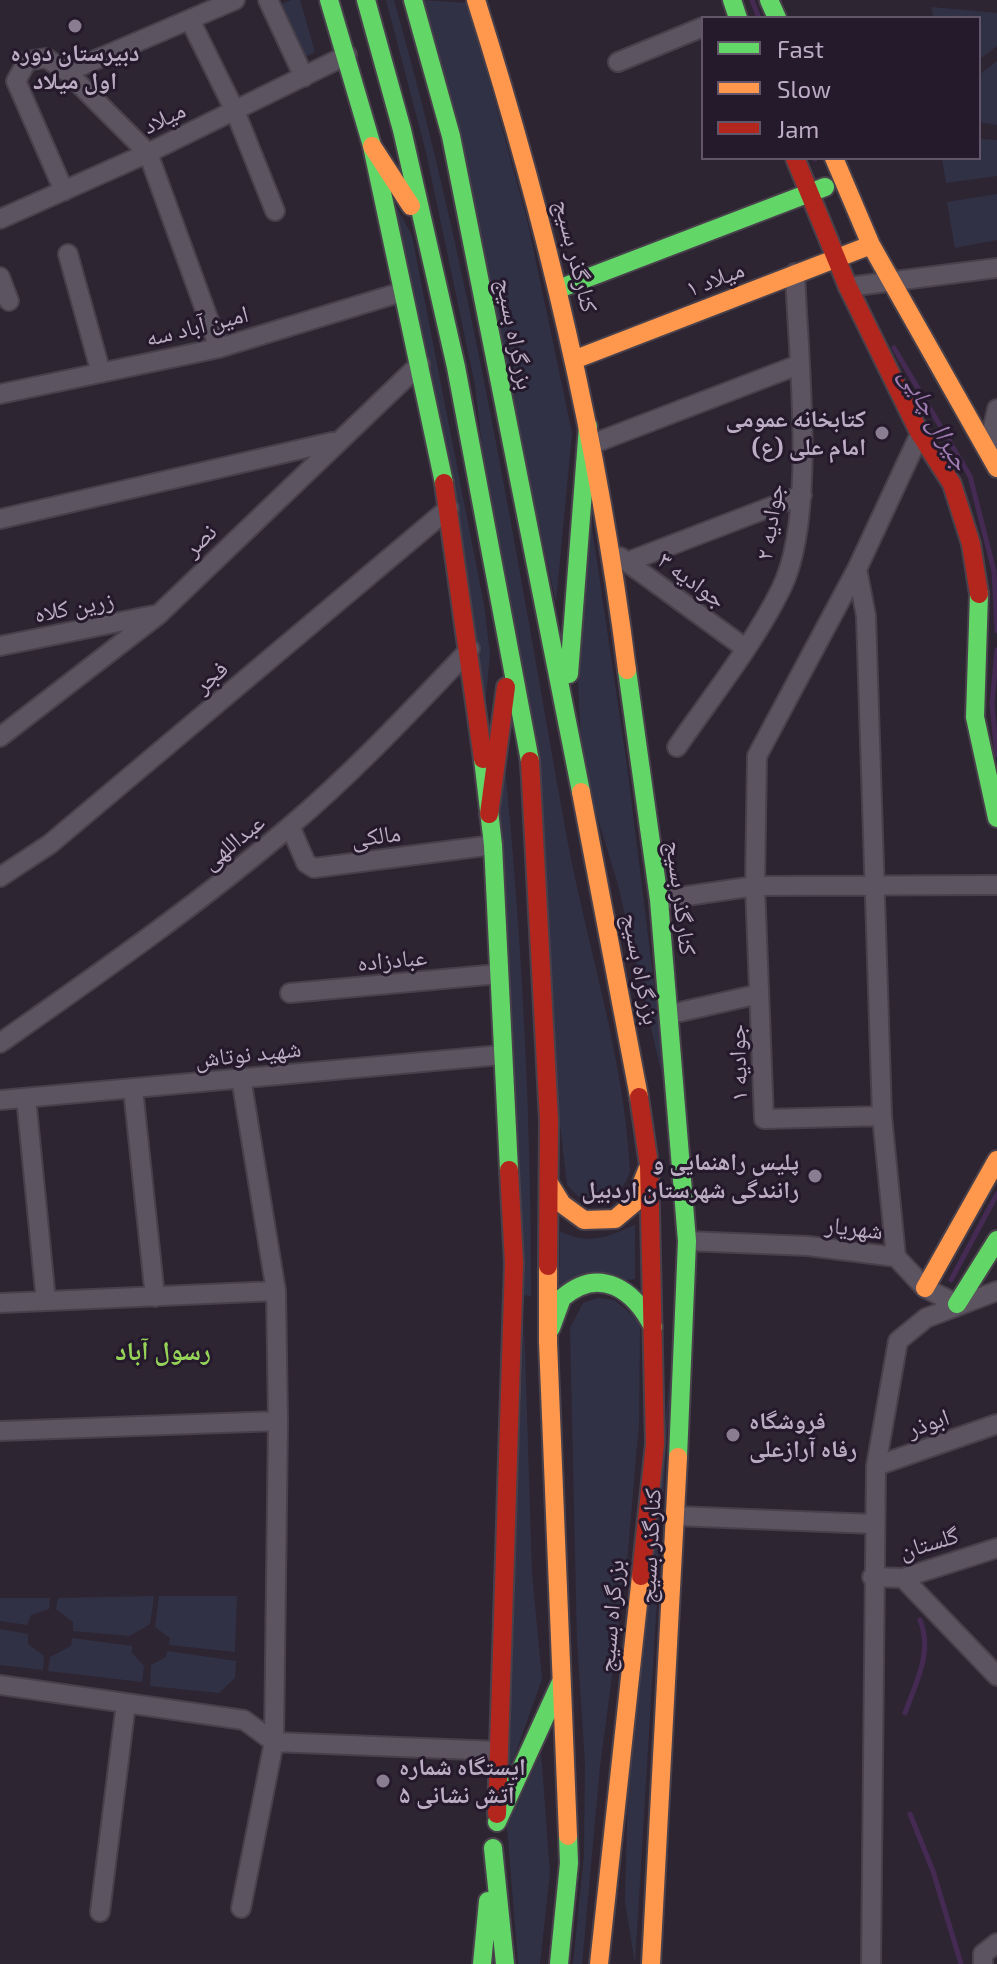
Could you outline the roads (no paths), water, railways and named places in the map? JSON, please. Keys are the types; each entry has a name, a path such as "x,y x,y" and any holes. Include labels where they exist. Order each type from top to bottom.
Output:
{"main road":[{"path":"329,0 372,146 449,508 470,649 493,845 501,1055 514,1263 497,1822 482,1964"},
{"name":"بزرگراه بسیج","path":"366,0 402,130 456,367 530,757 549,1121 548,1342 569,1863 559,1964"},
{"name":"بزرگراه بسیج","path":"413,0 451,136 629,1032 649,1165 655,1444 599,1964"},
{"name":"کنارگذر بسیج","path":"476,0 525,155 561,288 576,359 612,550 639,771 659,900 671,1014 687,1241 676,1516 651,1964"},
{"path":"372,146 421,221"},
{"path":"796,160 848,287 920,434 952,484 971,544 979,597 975,717 997,818"},
{"path":"835,160 871,245 997,468"},
{"name":"میلاد ۱","path":"561,288 843,179"},
{"path":"771,207 799,218 812,240 809,258 795,273"},
{"name":"میلاد ۱","path":"576,359 871,245"},
{"path":"566,718 590,435"},
{"path":"489,814 510,659"},
{"path":"925,1288 997,1160"},
{"path":"549,1183 562,1204 584,1220 615,1219 634,1203 649,1165"},
{"path":"957,1304 997,1240"},
{"path":"548,1342 556,1308 562,1298 573,1288 591,1283 622,1287 640,1303 653,1327"},
{"path":"497,1822 561,1680"},
{"path":"493,1848 505,1964"},
{"path":"607,1901 618,1951"}],"street":[{"path":"67,72 235,0"},
{"path":"268,0 304,77"},
{"path":"190,20 235,111 275,211"},
{"path":"618,62 701,28"},
{"name":"میلاد","path":"0,219 148,153 347,55"},
{"path":"64,191 16,81 27,61 46,58 67,72 148,153 219,348"},
{"path":"68,254 101,373"},
{"path":"848,287 997,268"},
{"name":"جوادیه ۲","path":"677,747 745,648 782,587 802,495 795,273"},
{"path":"0,277 9,301"},
{"name":"امین آباد سه","path":"0,394 219,348 402,292"},
{"name":"نصر","path":"0,737 158,615 335,442 420,364"},
{"path":"590,435 798,365"},
{"path":"988,450 997,409"},
{"name":"جوادیه ۱","path":"882,1116 764,1119 755,886 757,756 857,569 920,434"},
{"path":"0,519 335,442"},
{"path":"627,562 802,495"},
{"name":"فجر","path":"0,877 50,844 449,508"},
{"name":"جوادیه ۳","path":"612,550 745,648"},
{"path":"857,569 866,616 882,1116 896,1257"},
{"name":"زرین کلاه","path":"0,646 158,615"},
{"name":"عبداللهی","path":"0,1043 137,947 290,826 384,740 470,649"},
{"name":"مالکی","path":"290,826 306,863 314,868 493,845"},
{"path":"659,900 755,886 997,885"},
{"name":"عبادزاده","path":"290,993 498,974"},
{"path":"671,1014 759,994"},
{"name":"شهید نوتاش","path":"0,1100 501,1055"},
{"path":"241,1078 276,1291 278,1421 274,1742 241,1908"},
{"path":"133,1089 155,1297"},
{"path":"26,1098 46,1301"},
{"name":"شهریار","path":"687,1241 808,1246 896,1257 925,1288 957,1304"},
{"path":"0,1303 276,1291"},
{"path":"871,1964 872,1577 876,1466 898,1341 926,1318 997,1291"},
{"path":"0,1431 278,1421"},
{"name":"ابوذر","path":"876,1466 997,1424"},
{"path":"676,1516 874,1524"},
{"name":"گلستان","path":"872,1577 903,1578 997,1548"},
{"path":"903,1578 997,1675"},
{"path":"0,1685 244,1720 274,1742 499,1751"},
{"path":"100,1912 126,1703"}],"waterway":[{"name":"جیرال چایی","path":"752,0 758,16"},
{"name":"جیرال چایی","path":"894,348 970,476 994,571 997,631"},
{"name":"جیرال چایی","path":"997,650 992,704 997,755"},
{"name":"جیرال چایی","path":"951,1280 997,1194"},
{"name":"جیرال چایی","path":"905,1713 924,1655 924,1632 920,1620"},
{"name":"جیرال چایی","path":"910,1814 933,1871 961,1964"}],"place":[{"name":"دبیرستان دوره اول میلاد","path":"75,26"},
{"name":"کتابخانه عمومی امام علی (ع)","path":"882,433"},
{"name":"پلیس راهنمایی و رانندگی شهرستان اردبیل","path":"815,1176"},
{"name":"فروشگاه رفاه آرازعلی","path":"733,1435"},
{"name":"ایستگاه شماره ۵ آتش نشانی","path":"383,1781"}],"district":[{"name":"رسول آباد","path":"163,1351"}]}
